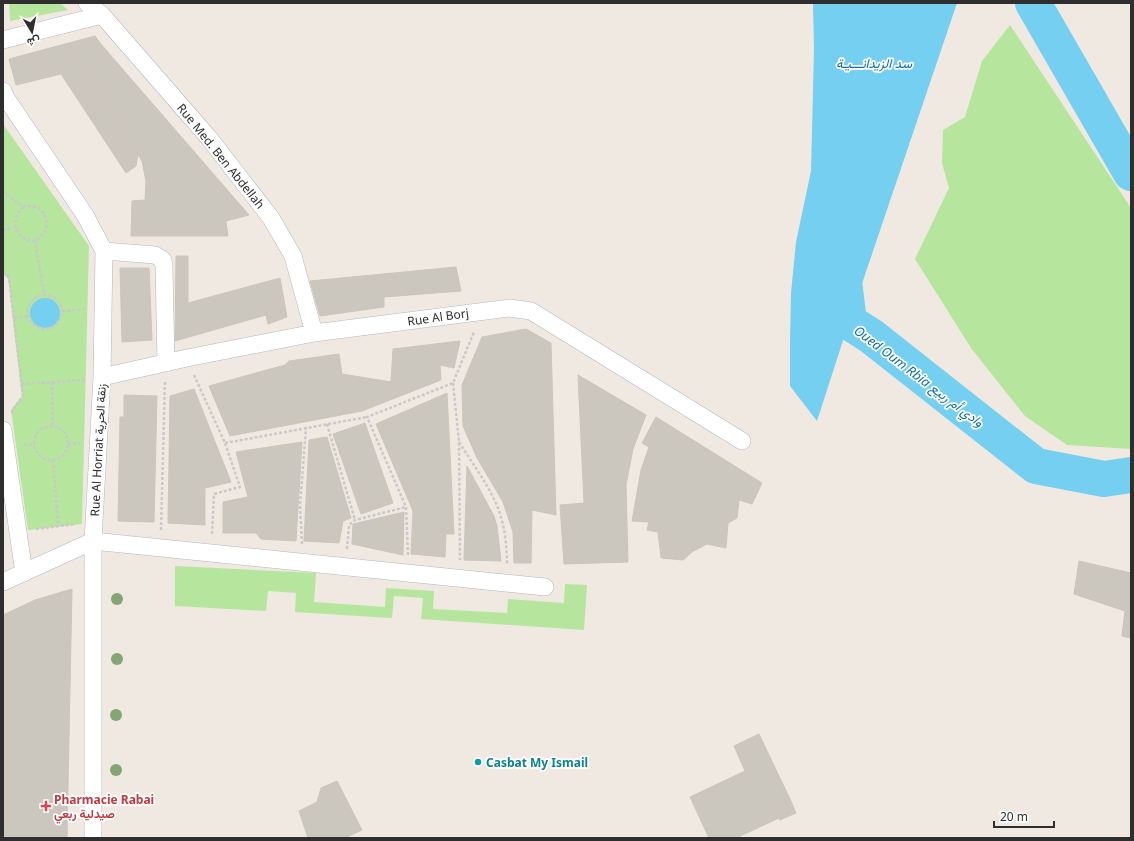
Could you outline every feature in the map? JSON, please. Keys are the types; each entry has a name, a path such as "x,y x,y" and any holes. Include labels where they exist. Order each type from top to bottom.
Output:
{"street":[{"name":"Rue Med. Ben Abdellah","path":"88,3 102,15 209,138 271,218 293,256 314,333"},
{"path":"3,40 102,15"},
{"name":"Rue Al Horriat زنقة الحرية","path":"3,91 6,98 85,215 104,251 102,377 93,541 93,838"},
{"path":"104,251 156,255 163,260 166,363"},
{"name":"Rue Al Borj","path":"102,377 187,358 314,333 510,308 531,311 742,441"},
{"path":"3,430 24,573"},
{"path":"3,582 93,541 545,587"}],"path":[{"path":"3,191 24,207"},
{"path":"32,206 39,209 47,222 46,230 41,236 34,240 21,239 13,228 12,222 14,215 24,207 32,206"},
{"path":"3,230 13,228"},
{"path":"34,240 44,295"},
{"path":"3,273 9,277 23,396 12,411"},
{"path":"44,295 51,296 56,299 60,304 62,311 61,318 57,324 51,328 44,329 37,327 31,322 28,316 29,304 38,296 44,295"},
{"path":"62,311 86,309"},
{"path":"460,579 459,441 453,383 483,311"},
{"path":"14,318 28,316"},
{"path":"187,358 225,443 240,488 214,494 211,553"},
{"path":"161,548 166,363"},
{"path":"22,384 84,380"},
{"path":"52,382 53,426"},
{"path":"225,443 367,417 453,383"},
{"path":"367,417 406,507 408,574"},
{"path":"327,424 355,520"},
{"path":"46,426 53,426 60,427 65,432 68,438 68,444 63,455 53,460 40,456 35,450 34,444 35,436 39,430 46,426"},
{"path":"302,562 300,505 306,428"},
{"path":"459,441 495,500 501,517 507,545 507,584"},
{"path":"68,444 83,442"},
{"path":"53,460 58,526"},
{"path":"345,567 349,526 355,520 406,507"},
{"path":"29,530 81,524"}],"green space":[{"path":"9,3 60,3 68,10 10,21"},
{"path":"1010,25 1131,208 1131,449 1067,445 1025,416 971,348 915,259 949,188 942,163 943,130 965,117 982,61"},
{"path":"3,124 89,246 82,524 28,530 11,410 22,396 8,278 3,274"},
{"path":"175,566 316,573 314,602 385,607 386,588 434,591 433,609 507,613 508,599 564,603 565,584 587,585 584,630 421,619 423,598 394,596 392,618 295,612 296,593 268,591 266,611 175,606"}],"water":[{"name":"سد الزيدانـــيـة","path":"813,3 957,3 817,421 790,386 791,293 796,242 811,171 814,48"},
{"path":"45,298 51,299 59,307 59,319 51,327 45,328 39,327 31,319 30,313 31,307 39,299"}],"building":[{"path":"95,36 100,43 72,50 138,154 136,166 126,173 61,74 16,85 9,59"},
{"path":"100,43 249,215 226,221 228,236 131,236 132,201 145,200 146,181 142,161 72,50"},
{"path":"176,256 188,256 188,303 280,278 287,317 268,324 266,315 175,341"},
{"path":"456,267 461,291 384,297 384,307 320,316 310,281"},
{"path":"120,268 149,268 152,340 122,342"},
{"path":"526,329 551,343 556,515 532,510 531,563 514,563 513,532 503,502 477,458 463,426 462,385 482,337"},
{"path":"460,341 454,368 440,365 441,380 362,411 230,436 209,386 285,365 289,361 339,354 342,374 391,382 393,349"},
{"path":"578,375 646,415 633,449 626,485 628,562 564,564 560,505 584,503"},
{"path":"194,389 231,482 205,488 205,525 168,523 170,396"},
{"path":"447,393 454,534 446,534 445,557 411,554 413,511 376,424"},
{"path":"124,395 157,396 154,522 118,521 120,417 124,417"},
{"path":"656,417 762,483 752,504 739,500 737,518 728,523 726,548 707,544 692,552 683,560 661,558 658,532 647,530 649,522 632,521 641,470 649,447 642,443"},
{"path":"365,423 393,503 361,514 333,434"},
{"path":"327,437 351,518 343,521 339,543 304,541 309,440"},
{"path":"302,442 296,541 261,539 256,533 223,533 223,502 248,497 236,452"},
{"path":"467,466 494,516 497,526 501,561 464,560"},
{"path":"404,512 403,555 352,544 353,524"},
{"path":"1079,561 1131,573 1131,638 1122,636 1125,611 1074,594"},
{"path":"72,589 67,838 3,838 3,615 35,600"},
{"path":"759,734 790,799 773,807 779,818 736,838 709,838 690,797 745,771 734,746"},
{"path":"337,781 362,830 345,838 308,838 299,811 317,802 321,788"},
{"path":"790,799 796,813 780,820 773,807"},
{"path":"788,803 792,812 782,816 778,807"},
{"path":"785,807 788,810 785,813 782,810"}],"waterway":[{"path":"1033,3 1131,173"},
{"name":"Oued Oum Rbia وادي أم ربيع","path":"843,273 849,322 871,336 1036,466 1104,479 1131,475"}],"place":[{"name":"Casbat My Ismail","path":"478,762"},
{"name":"Pharmacie Rabai صيدلية ربعي","path":"46,806"}]}
